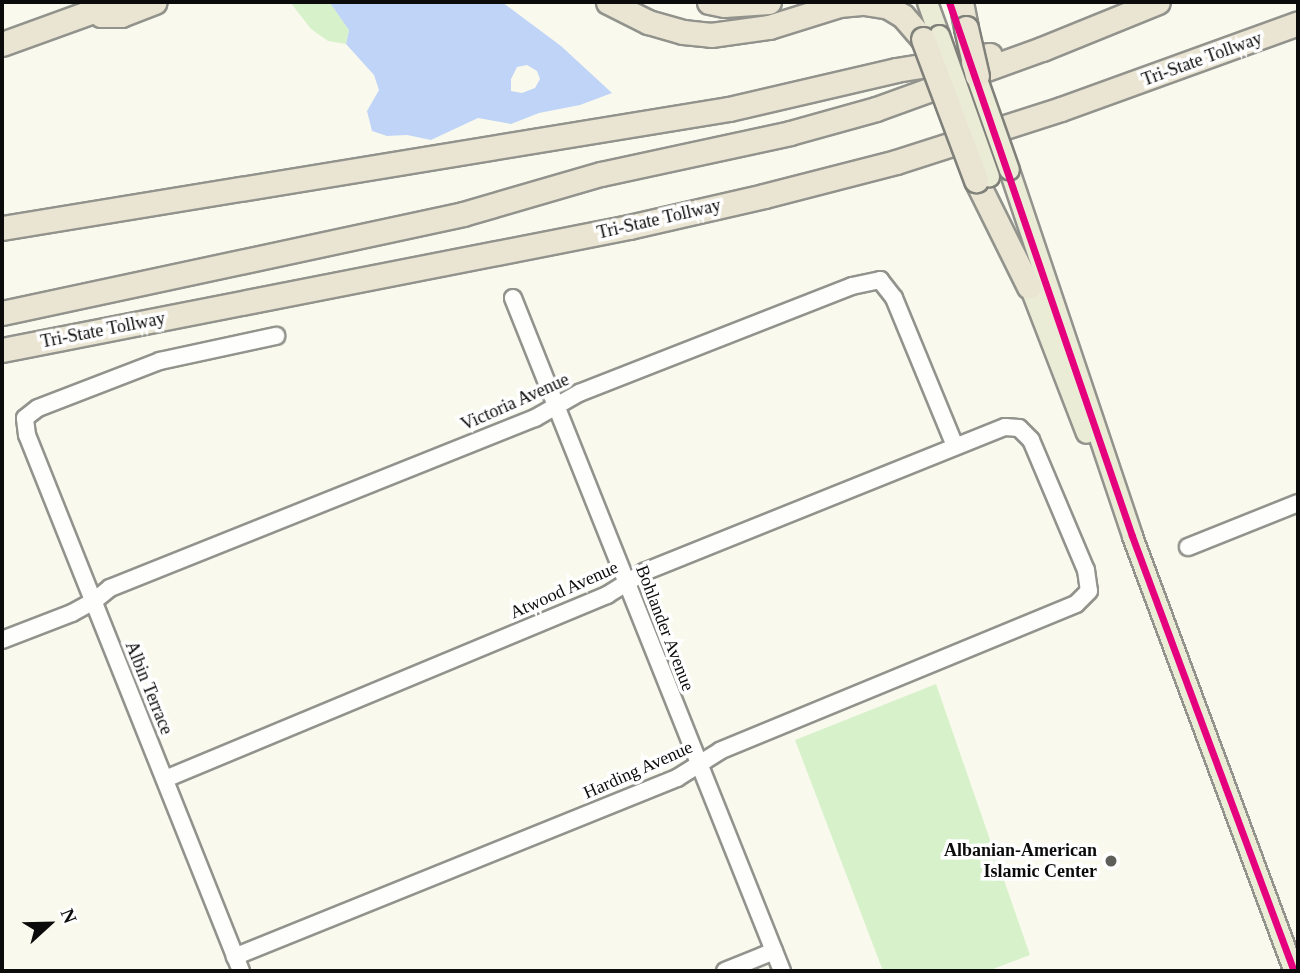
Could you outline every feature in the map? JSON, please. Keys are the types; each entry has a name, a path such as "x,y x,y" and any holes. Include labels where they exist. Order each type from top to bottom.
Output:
{"highway":[{"path":"2,44 118,2"},
{"path":"84,16 121,15 155,2"},
{"path":"608,2 648,22 683,32 712,35 769,27 839,5 878,5 903,16 931,38 983,178 1029,287"},
{"path":"709,2 724,5 769,2"},
{"path":"961,2 963,29 977,76"},
{"name":"Tri-State Tollway","path":"2,313 464,214 601,174 790,133 876,109 1042,49 1158,2"},
{"name":"Tri-State Tollway","path":"2,350 602,233 896,162 1061,109 1298,23"},
{"path":"2,228 729,109 896,71 1042,49"}],"main road":[{"path":"927,2 931,38"},
{"path":"949,2 963,29"},
{"path":"977,76 1132,536 1294,971"},
{"path":"1029,287 1067,391 1132,536"}],"street":[{"name":"Victoria Avenue","path":"2,640 94,601 110,588 535,418 579,393 852,286 880,280 894,298 955,446"},
{"name":"Bohlander Avenue","path":"513,298 782,971"},
{"name":"Albin Terrace","path":"238,964 27,435 25,418 38,408 160,361 276,336"},
{"name":"Atwood Avenue","path":"165,779 607,595 644,572 1005,427 1019,428 1031,440 1086,570 1089,590"},
{"path":"1188,547 1298,503"},
{"name":"Harding Avenue","path":"238,964 677,778 720,751 1076,604 1089,590"},
{"path":"725,971 774,951"}],"green space":[{"path":"290,2 332,2 349,30 346,44 328,41 311,29"},
{"path":"936,684 1030,955 988,971 883,971 795,740"}],"water":[{"path":"502,2 561,46 612,93 580,105 539,113 511,124 478,118 431,140 407,135 387,136 372,131 367,111 379,90 374,75 346,44 349,30 330,3","holes":["527,65 537,71 540,79 535,88 522,93 511,91 511,79 517,67"]}],"transit line":[{"path":"949,2 1132,536 1294,971"}],"place":[{"name":"Albanian-American Islamic Center","path":"1111,861"}]}
